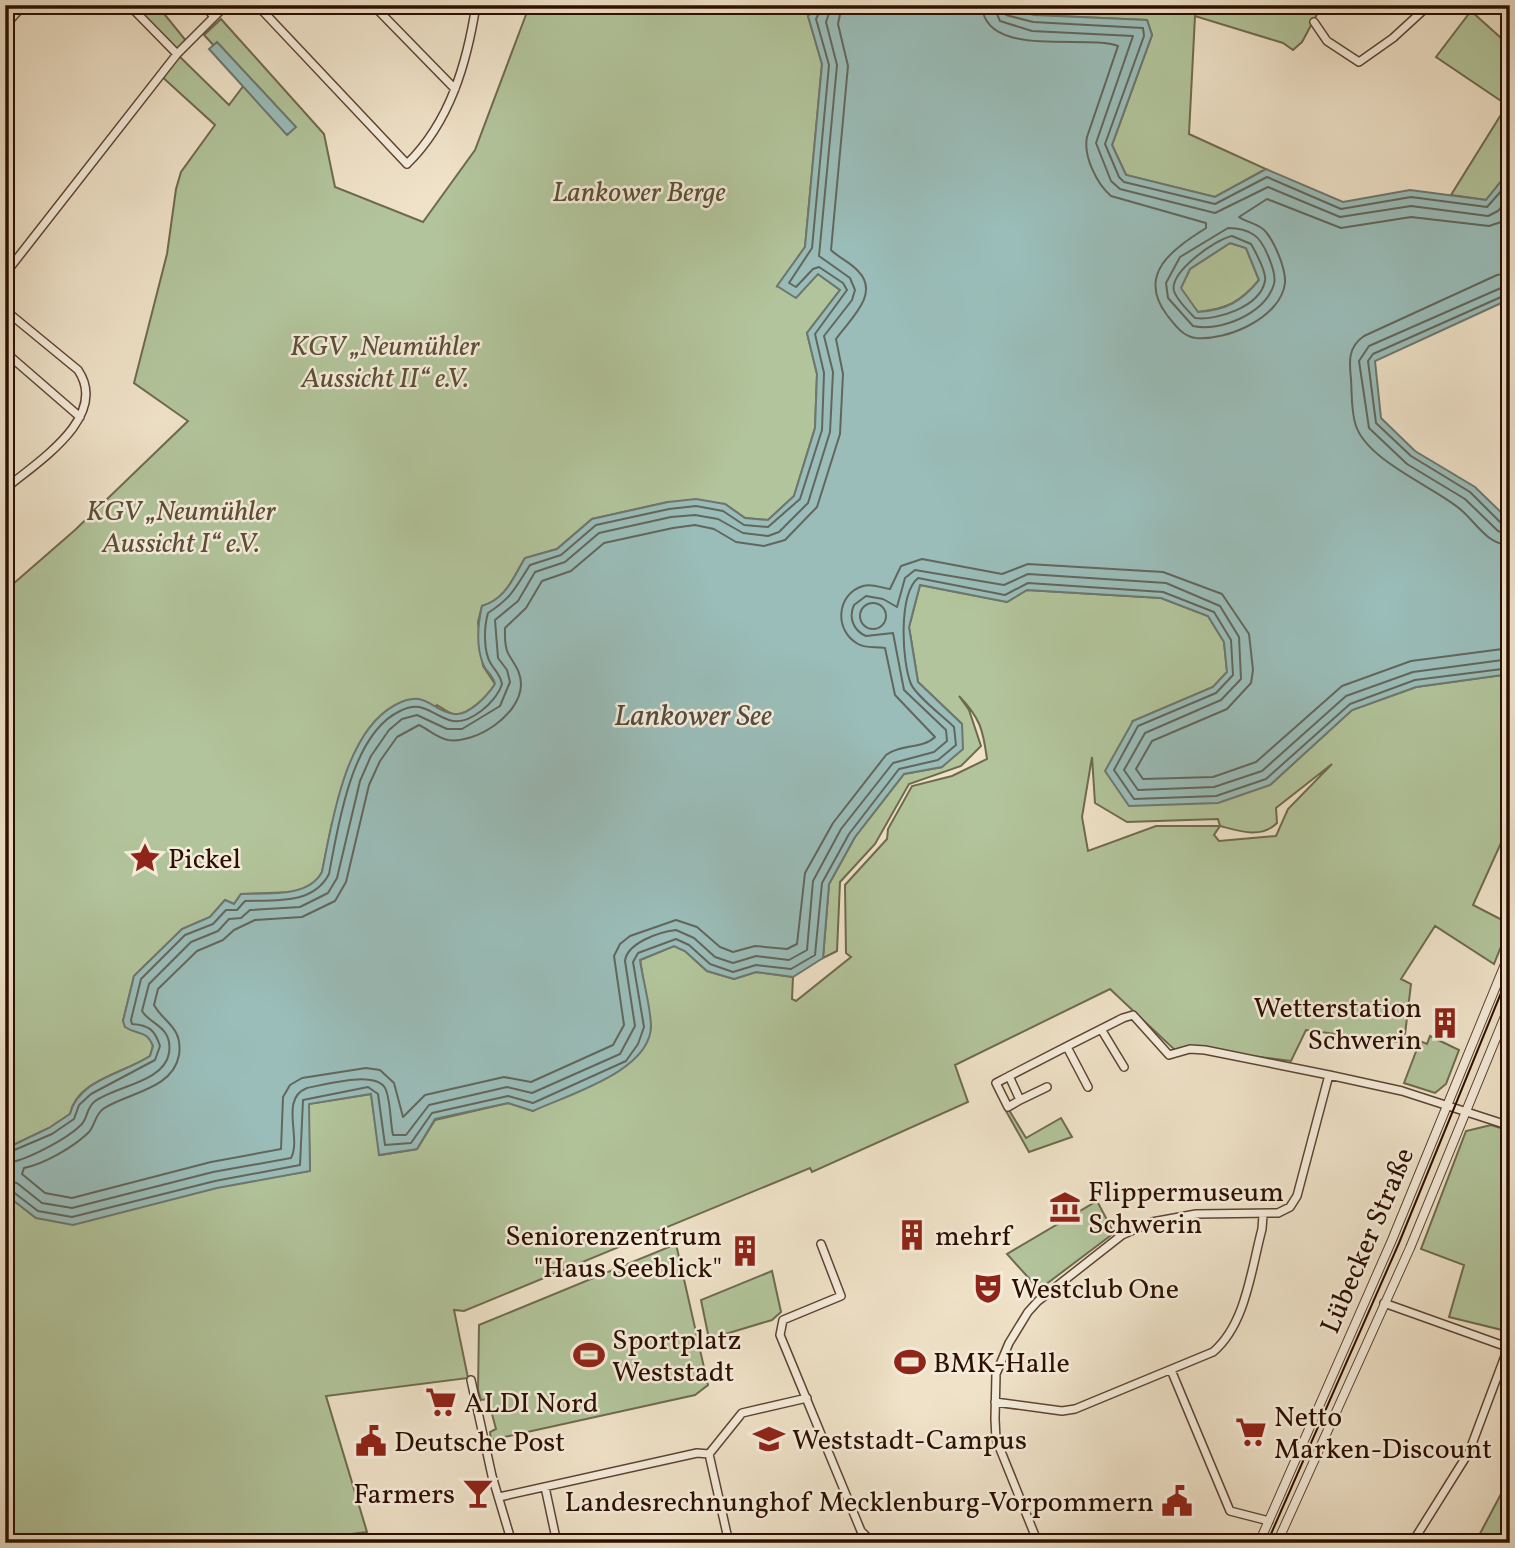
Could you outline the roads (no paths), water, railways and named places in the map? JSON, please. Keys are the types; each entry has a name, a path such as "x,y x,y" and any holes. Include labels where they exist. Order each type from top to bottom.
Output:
{"street":[{"path":"5,26 23,5"},
{"path":"129,5 177,54"},
{"path":"205,5 213,16"},
{"path":"5,274 177,54 226,5"},
{"path":"257,5 407,164 436,132 455,89 471,41 476,5"},
{"path":"373,5 455,89"},
{"path":"1314,22 1327,41 1360,62 1393,38 1429,5"},
{"path":"5,310 78,370 87,383 80,417 55,446 5,489"},
{"path":"5,352 80,417"},
{"path":"1510,409 1505,414 1510,431"},
{"name":"Lübecker Straße","path":"1259,1543 1510,953"},
{"name":"Lübecker Straße","path":"1277,1543 1384,1303 1510,1004"},
{"path":"1047,1087 1008,1107 996,1083 1133,1015 1169,1055 1190,1049 1205,1050 1329,1075 1402,1091 1510,1126"},
{"path":"1101,1029 1124,1067"},
{"path":"1067,1047 1088,1087"},
{"path":"1038,1543 996,1439 995,1402 1001,1359 1028,1312 1038,1301 1122,1235 1152,1222 1176,1216 1262,1215 1278,1213 1290,1207 1297,1196 1329,1075"},
{"path":"1009,1076 1020,1100"},
{"path":"995,1402 1062,1411 1075,1409 1213,1352 1233,1331 1262,1229 1262,1215"},
{"path":"821,1244 841,1296 783,1320 779,1327 861,1531 873,1543"},
{"path":"1384,1303 1509,1348 1469,1452 1412,1543"},
{"path":"1171,1370 1230,1511 1269,1521"},
{"path":"471,1380 512,1543"},
{"path":"709,1454 742,1413 807,1398"},
{"path":"499,1497 697,1453 709,1454"},
{"path":"709,1454 729,1543"},
{"path":"545,1487 557,1543"}],"water":[{"name":"Lankower See","path":"818,5 997,5 1034,15 1147,20 1152,35 1112,145 1126,175 1215,197 1266,169 1343,202 1410,190 1486,200 1510,170 1510,299 1375,361 1381,418 1415,451 1475,487 1510,521 1510,674 1416,687 1352,710 1270,785 1218,803 1129,806 1105,771 1133,721 1213,687 1227,672 1224,642 1208,616 1161,598 1027,590 1007,602 920,585 909,627 918,682 962,724 963,749 942,767 904,774 855,837 829,884 823,958 793,977 756,972 734,979 707,971 685,951 674,946 640,960 651,1025 648,1041 638,1056 623,1068 586,1089 533,1111 508,1103 435,1119 417,1149 379,1155 371,1094 309,1104 310,1171 217,1188 73,1225 36,1218 5,1194 5,1149 49,1128 70,1114 75,1102 92,1085 150,1056 153,1046 148,1037 125,1027 123,1021 134,976 182,929 210,917 225,900 234,904 241,894 297,890 316,880 322,872 336,804 344,780 364,735 378,718 395,705 414,699 428,702 446,712 460,714 488,694 495,684 483,664 479,650 482,606 503,593 525,558 557,549 592,519 668,502 696,499 725,504 745,518 768,520 794,496 815,428 817,374 807,333 840,290 818,274 796,298 777,286 805,247 822,64 808,16","holes":["1230,243 1246,248 1259,280 1232,304 1198,312 1181,288 1190,269"]},
{"path":"217,42 296,127 287,135 209,49"}],"tram line":[{"path":"1267,1543 1399,1243 1510,971"}],"place":[{"name":"Pickel","path":"145,858"},
{"name":"Wetterstation Schwerin","path":"1445,1023"},
{"name":"Flippermuseum Schwerin","path":"1065,1207"},
{"name":"mehrf","path":"912,1235"},
{"name":"Seniorenzentrum \"Haus Seeblick\"","path":"745,1251"},
{"name":"Westclub One","path":"988,1288"},
{"name":"Sportplatz Weststadt","path":"589,1355"},
{"name":"BMK-Halle","path":"910,1362"},
{"name":"ALDI Nord","path":"441,1402"},
{"name":"Netto Marken-Discount","path":"1251,1432"},
{"name":"Weststadt-Campus","path":"769,1439"},
{"name":"Deutsche Post","path":"371,1441"},
{"name":"Farmers","path":"478,1493"},
{"name":"Landesrechnunghof Mecklenburg-Vorpommern","path":"1177,1501"}],"park label":[{"name":"Lankower Berge","path":"639,191"},
{"name":"KGV „Neumühler Aussicht II“ e.V.","path":"385,361"},
{"name":"KGV „Neumühler Aussicht I“ e.V.","path":"181,526"}]}
